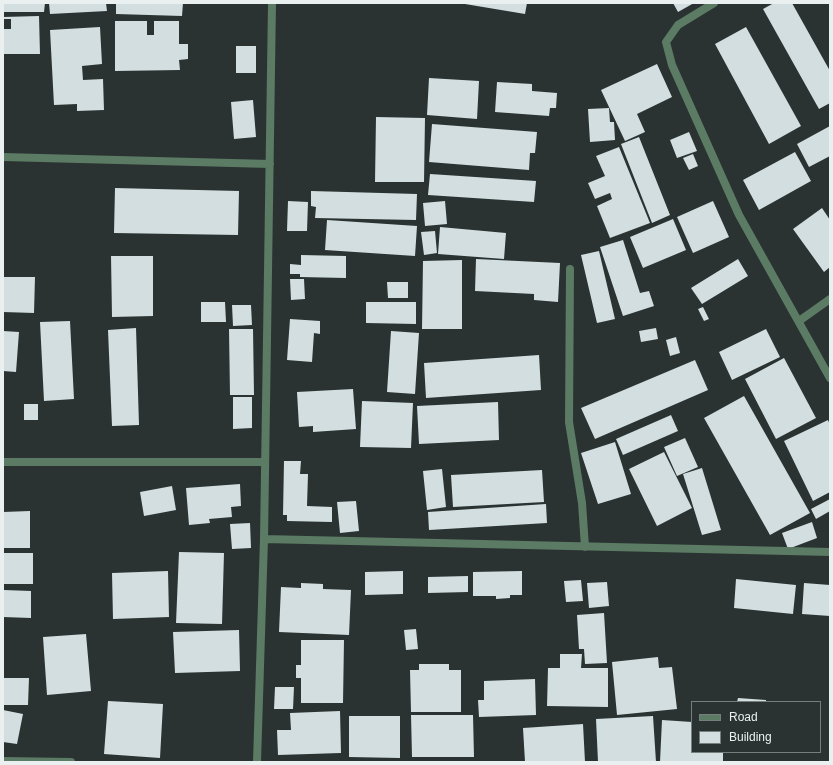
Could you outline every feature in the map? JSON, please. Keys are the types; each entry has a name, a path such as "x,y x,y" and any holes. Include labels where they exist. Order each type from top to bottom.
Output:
{"street":[{"path":"257,762 264,539 272,3"},
{"path":"714,3 678,25 666,42 672,65 739,215 830,378"},
{"path":"3,157 270,164"},
{"path":"570,269 569,422 582,503 585,547"},
{"path":"799,321 830,299"},
{"path":"3,462 265,462"},
{"path":"264,539 830,552"},
{"path":"3,761 70,762"}],"building":[{"path":"3,3 45,3 44,12 3,12"},
{"path":"49,3 106,3 107,11 50,14"},
{"path":"116,3 183,3 182,16 116,14"},
{"path":"459,3 527,3 525,14"},
{"path":"673,3 694,3 678,12"},
{"path":"774,3 792,3 830,71 830,103 819,109 763,9"},
{"path":"39,16 40,54 3,54 3,29 11,29 11,19 3,19 3,17"},
{"path":"115,21 147,21 147,35 154,35 154,21 179,21 179,44 188,44 188,59 179,60 180,70 115,71"},
{"path":"100,27 102,64 82,66 83,80 103,79 104,110 77,111 77,104 54,105 50,30"},
{"path":"746,27 801,126 769,144 715,44"},
{"path":"236,46 256,46 256,73 236,73"},
{"path":"657,64 672,97 637,114 645,132 625,141 601,90"},
{"path":"429,78 479,81 477,119 427,115"},
{"path":"497,82 532,84 532,91 557,93 556,108 550,108 549,116 495,112"},
{"path":"253,100 256,137 234,139 231,102"},
{"path":"609,108 610,122 614,122 615,140 590,142 588,109"},
{"path":"376,117 425,118 424,182 375,182"},
{"path":"432,124 537,132 535,153 530,153 529,170 429,162"},
{"path":"830,126 830,156 809,167 797,144"},
{"path":"689,132 697,151 677,158 670,140"},
{"path":"639,137 670,215 652,223 621,144"},
{"path":"619,147 650,223 610,238 597,206 612,199 610,193 595,199 588,183 605,176 596,156"},
{"path":"795,152 811,181 759,210 743,180"},
{"path":"693,154 698,166 689,170 683,158"},
{"path":"430,174 536,181 534,202 428,195"},
{"path":"115,188 239,191 238,235 114,233"},
{"path":"311,191 417,194 416,220 315,218 316,207 311,206"},
{"path":"288,201 308,202 307,231 287,231"},
{"path":"445,201 447,224 425,226 423,203"},
{"path":"713,201 729,237 693,253 677,217"},
{"path":"822,208 830,220 830,267 824,272 793,229"},
{"path":"673,219 686,250 643,268 630,237"},
{"path":"327,220 417,226 415,256 325,250"},
{"path":"440,227 506,233 504,259 438,254"},
{"path":"435,231 437,253 424,255 421,232"},
{"path":"623,240 640,293 649,291 654,306 623,316 600,247"},
{"path":"599,251 615,319 597,323 581,255"},
{"path":"301,255 346,256 346,278 300,277 300,274 290,274 290,264 301,265"},
{"path":"111,256 153,256 153,316 112,317"},
{"path":"476,259 560,263 558,302 534,300 534,294 475,291"},
{"path":"738,259 748,276 702,304 691,288"},
{"path":"462,260 462,329 422,329 423,261"},
{"path":"3,277 35,277 34,313 3,312"},
{"path":"290,279 304,279 305,299 291,300"},
{"path":"387,282 408,282 408,298 388,298"},
{"path":"201,302 225,302 226,322 201,322"},
{"path":"366,302 416,302 416,324 366,323"},
{"path":"232,305 251,305 252,325 233,326"},
{"path":"703,307 709,319 704,321 698,309"},
{"path":"290,319 320,321 320,334 314,333 312,362 287,360"},
{"path":"70,321 74,399 44,401 40,322"},
{"path":"136,328 139,425 112,426 108,330"},
{"path":"656,328 658,339 641,342 639,331"},
{"path":"229,329 253,329 254,395 230,395"},
{"path":"766,329 780,357 732,380 719,352"},
{"path":"3,331 19,332 16,372 3,371"},
{"path":"391,331 419,333 415,394 387,392"},
{"path":"676,337 680,353 670,356 666,340"},
{"path":"539,355 541,390 426,398 424,363"},
{"path":"784,358 816,418 776,439 745,379"},
{"path":"695,360 708,390 595,439 581,408"},
{"path":"353,389 356,429 313,432 313,426 299,427 297,392"},
{"path":"744,396 810,513 770,535 704,418"},
{"path":"233,397 252,397 252,428 233,429"},
{"path":"362,401 413,403 411,448 360,447"},
{"path":"498,402 499,440 419,444 417,406"},
{"path":"24,404 38,404 38,420 24,420"},
{"path":"671,415 678,431 623,455 616,439"},
{"path":"828,420 830,425 830,492 813,501 784,441"},
{"path":"685,438 698,467 677,476 664,447"},
{"path":"615,442 631,494 598,504 581,453"},
{"path":"664,452 692,508 657,526 629,469"},
{"path":"284,461 301,461 300,474 308,474 307,506 332,507 332,522 287,521 287,515 283,515"},
{"path":"702,468 721,530 702,535 683,474"},
{"path":"442,469 446,507 427,510 423,471"},
{"path":"542,470 544,502 453,507 451,475"},
{"path":"240,484 241,506 231,507 232,517 209,519 210,523 189,525 186,488"},
{"path":"172,486 176,510 144,516 140,492"},
{"path":"830,499 830,511 816,519 811,509"},
{"path":"356,501 359,531 340,533 337,502"},
{"path":"546,504 547,523 429,530 428,512"},
{"path":"30,511 30,548 3,548 3,512"},
{"path":"812,522 817,538 788,549 782,533"},
{"path":"250,523 251,548 232,549 230,524"},
{"path":"179,552 224,553 222,624 176,623"},
{"path":"3,553 33,553 33,584 3,584"},
{"path":"168,571 169,617 113,619 112,573"},
{"path":"403,571 403,594 365,595 365,572"},
{"path":"522,571 522,595 510,595 510,598 496,599 496,596 473,596 473,572"},
{"path":"468,576 468,592 428,593 428,577"},
{"path":"736,579 796,585 793,614 734,608"},
{"path":"581,580 583,601 566,602 564,581"},
{"path":"607,582 609,606 589,608 587,583"},
{"path":"301,583 323,584 323,589 351,590 349,635 279,632 281,587 301,588"},
{"path":"804,583 830,585 830,616 802,614"},
{"path":"4,590 31,591 31,618 3,617"},
{"path":"604,613 607,663 585,664 584,649 579,649 577,615"},
{"path":"416,629 418,649 406,650 404,630"},
{"path":"239,630 240,671 175,673 173,632"},
{"path":"86,634 91,691 47,695 43,637"},
{"path":"301,640 344,640 343,703 301,703 301,678 296,678 296,665 301,665"},
{"path":"560,654 582,654 581,668 608,668 608,707 547,706 548,668 560,668"},
{"path":"658,657 659,668 672,667 677,709 617,715 612,662"},
{"path":"419,664 449,664 449,670 461,670 461,712 411,712 410,670 419,670"},
{"path":"3,678 29,678 28,705 3,705"},
{"path":"535,679 536,715 479,717 478,700 484,700 484,681"},
{"path":"275,687 294,687 293,709 274,709"},
{"path":"738,698 766,700 766,701 737,701"},
{"path":"108,701 163,704 160,758 104,754"},
{"path":"3,710 23,714 17,744 3,742"},
{"path":"340,711 341,753 278,755 277,730 291,730 290,713"},
{"path":"411,715 473,715 474,757 412,757"},
{"path":"349,716 400,716 400,758 349,757"},
{"path":"653,716 656,762 598,762 596,719"},
{"path":"662,720 691,722 691,753 723,753 723,762 660,762"},
{"path":"583,724 585,762 525,762 523,728"}]}
